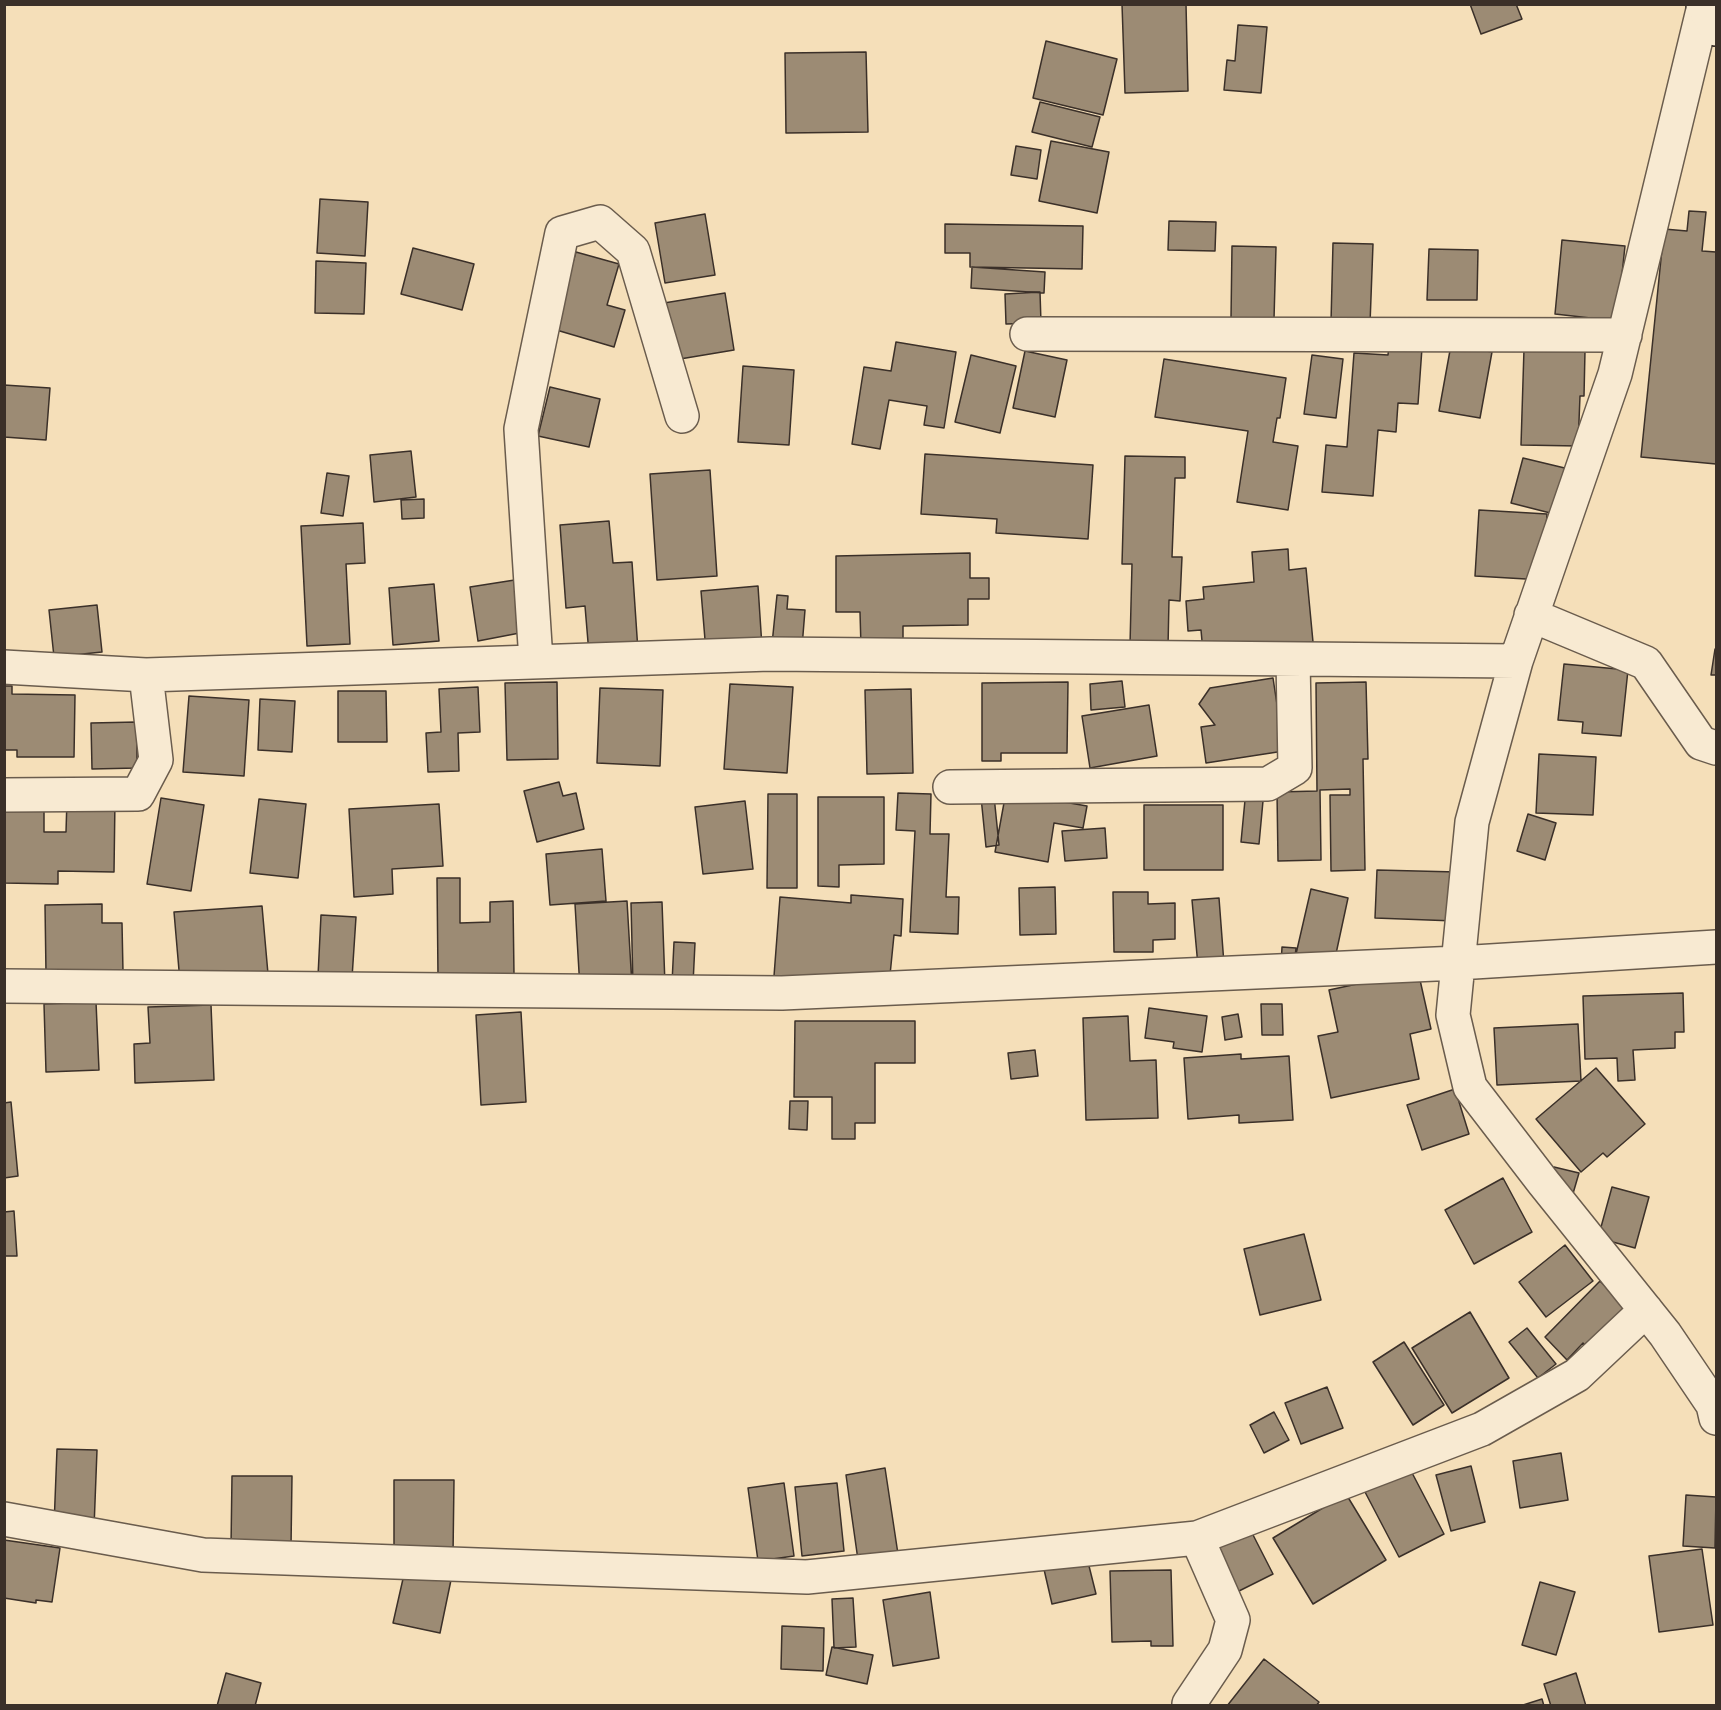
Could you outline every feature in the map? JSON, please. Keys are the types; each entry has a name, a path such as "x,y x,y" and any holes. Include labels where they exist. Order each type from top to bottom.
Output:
{"street":[{"path":"1708,13 1615,374 1516,661 1472,822 1453,1015 1470,1087 1646,1310 1713,1405 1716,1418"},
{"path":"536,661 521,429 562,233 600,222 633,251 682,416"},
{"path":"1027,334 1625,335"},
{"path":"1531,615 1646,663 1701,743 1716,748"},
{"path":"4,667 146,675 770,654 1516,661"},
{"path":"950,787 1268,784 1295,768 1293,659"},
{"path":"4,795 138,794 156,760 146,675"},
{"path":"4,986 782,993 1458,963 1716,946"},
{"path":"4,1519 203,1554 807,1577 1197,1538 1482,1429 1577,1375 1646,1310"},
{"path":"1189,1704 1225,1650 1233,1620 1197,1538"}],"building":[{"path":"1122,4 1186,4 1188,91 1125,93"},
{"path":"1470,4 1516,4 1522,19 1481,34"},
{"path":"1238,25 1267,27 1261,93 1224,90 1227,60 1235,61"},
{"path":"1046,41 1117,59 1103,115 1033,98"},
{"path":"866,52 868,132 786,133 785,53"},
{"path":"1040,102 1100,117 1092,147 1032,132"},
{"path":"1051,141 1109,152 1097,213 1039,201"},
{"path":"1016,146 1041,150 1037,179 1011,175"},
{"path":"320,199 368,202 365,256 317,253"},
{"path":"1689,211 1706,212 1702,251 1716,252 1716,464 1641,457 1664,229 1687,231"},
{"path":"705,214 715,275 665,283 655,223"},
{"path":"1169,221 1216,222 1215,251 1168,250"},
{"path":"945,224 1083,226 1082,269 970,267 970,253 945,253"},
{"path":"1562,240 1625,246 1617,321 1555,314"},
{"path":"1333,243 1373,244 1370,324 1331,322"},
{"path":"1232,246 1276,247 1274,319 1231,318"},
{"path":"413,248 474,264 462,310 401,294"},
{"path":"1429,249 1478,250 1477,300 1427,300"},
{"path":"576,252 619,264 607,305 625,310 614,347 553,329"},
{"path":"316,261 366,263 364,314 315,313"},
{"path":"972,267 1045,272 1044,293 971,288"},
{"path":"1040,292 1041,323 1006,324 1005,294"},
{"path":"725,293 734,350 668,361 658,304"},
{"path":"896,342 956,352 944,428 924,425 927,406 889,400 880,449 852,444 864,367 891,371"},
{"path":"1389,345 1422,348 1418,404 1398,403 1396,432 1378,430 1373,496 1322,492 1326,445 1347,447 1354,353 1388,355"},
{"path":"1451,345 1492,352 1480,418 1439,411"},
{"path":"1524,349 1585,351 1584,396 1580,396 1578,446 1521,445"},
{"path":"1025,351 1067,360 1055,417 1013,408"},
{"path":"971,355 1016,366 1000,433 955,422"},
{"path":"1312,355 1343,359 1336,418 1304,414"},
{"path":"1164,359 1286,378 1280,418 1277,418 1273,442 1298,446 1288,510 1237,502 1248,431 1155,417"},
{"path":"743,366 794,370 789,445 738,442"},
{"path":"4,385 50,388 46,440 4,437"},
{"path":"550,387 600,399 589,447 538,436"},
{"path":"411,451 416,497 374,502 370,455"},
{"path":"925,454 1093,465 1088,539 996,533 997,519 921,514"},
{"path":"1125,456 1185,457 1185,478 1175,478 1172,557 1182,557 1180,601 1169,600 1168,647 1130,645 1132,564 1122,564"},
{"path":"1523,458 1573,470 1562,516 1511,503"},
{"path":"710,470 717,576 657,580 650,474"},
{"path":"327,473 349,476 343,516 321,513"},
{"path":"424,499 424,518 402,519 401,500"},
{"path":"1479,510 1547,514 1543,580 1475,576"},
{"path":"609,521 613,563 632,562 638,651 589,654 585,606 566,608 560,525"},
{"path":"363,523 365,563 346,564 350,644 307,646 301,526"},
{"path":"1288,549 1289,570 1306,568 1313,642 1203,652 1201,630 1188,631 1186,601 1204,599 1203,587 1254,582 1252,552"},
{"path":"970,553 970,578 989,578 989,599 968,599 968,625 903,626 903,647 861,647 860,612 836,612 836,556"},
{"path":"521,579 530,631 478,641 470,587"},
{"path":"434,584 439,641 393,645 389,588"},
{"path":"758,586 762,647 706,652 701,591"},
{"path":"777,595 788,596 787,609 805,610 802,647 772,644"},
{"path":"97,605 102,652 54,657 49,610"},
{"path":"1715,649 1716,675 1711,675"},
{"path":"1564,664 1628,670 1621,736 1582,733 1583,722 1558,720"},
{"path":"1273,678 1284,751 1206,763 1201,727 1215,725 1199,704 1210,688"},
{"path":"1122,681 1125,707 1091,710 1090,684"},
{"path":"557,682 558,759 507,760 505,683"},
{"path":"1068,682 1067,753 1001,753 1001,761 982,761 982,683"},
{"path":"1366,682 1368,759 1363,759 1365,870 1331,871 1330,795 1350,795 1350,789 1320,790 1321,860 1278,861 1277,792 1317,791 1316,683"},
{"path":"730,684 793,687 787,773 724,769"},
{"path":"4,686 12,686 12,694 75,695 74,757 17,757 17,750 4,750"},
{"path":"478,687 480,732 458,733 459,771 428,772 426,733 441,732 439,689"},
{"path":"600,688 663,690 660,766 597,763"},
{"path":"911,689 913,773 867,774 865,690"},
{"path":"338,691 386,691 387,742 338,742"},
{"path":"189,696 249,700 244,776 183,772"},
{"path":"260,699 295,701 292,752 258,750"},
{"path":"1149,705 1157,756 1090,768 1082,716"},
{"path":"137,722 137,768 92,769 91,723"},
{"path":"1539,754 1596,757 1593,815 1536,813"},
{"path":"559,782 563,796 576,793 584,829 537,842 524,791"},
{"path":"1006,792 1087,806 1083,828 1054,823 1048,862 995,852"},
{"path":"898,793 931,794 930,834 949,834 946,897 959,897 958,934 910,932 915,831 896,830"},
{"path":"768,794 797,794 797,888 767,888"},
{"path":"994,796 999,845 986,847 981,797"},
{"path":"818,797 884,797 884,864 839,865 839,887 818,886"},
{"path":"161,798 204,805 191,891 147,884"},
{"path":"67,799 115,799 114,872 58,871 58,884 4,883 4,800 44,801 44,832 66,832"},
{"path":"259,799 306,804 298,878 250,873"},
{"path":"1245,800 1263,801 1259,844 1241,842"},
{"path":"745,801 753,869 703,874 695,807"},
{"path":"439,804 443,866 392,869 393,894 354,897 349,809"},
{"path":"1144,805 1223,805 1223,870 1144,870"},
{"path":"1528,814 1556,823 1545,860 1517,851"},
{"path":"1105,828 1107,858 1065,861 1062,831"},
{"path":"602,849 606,901 550,905 546,854"},
{"path":"1377,870 1457,872 1455,921 1375,918"},
{"path":"437,878 460,878 460,923 490,922 490,902 513,901 514,975 438,976"},
{"path":"1055,887 1056,934 1020,935 1019,888"},
{"path":"1311,889 1348,898 1334,963 1296,954"},
{"path":"1113,892 1148,892 1148,904 1175,903 1175,939 1153,940 1153,952 1114,952"},
{"path":"851,895 903,899 901,936 894,935 889,985 774,976 780,897 851,903"},
{"path":"1219,898 1224,964 1198,966 1192,900"},
{"path":"627,901 632,986 580,989 575,904"},
{"path":"662,902 665,985 633,986 631,903"},
{"path":"102,904 102,923 122,923 123,972 46,973 45,905"},
{"path":"262,906 268,974 180,982 174,912"},
{"path":"321,915 356,917 352,978 318,976"},
{"path":"674,942 695,943 693,984 672,983"},
{"path":"1282,947 1296,948 1294,966 1281,966"},
{"path":"1418,971 1431,1029 1410,1034 1419,1079 1331,1098 1318,1036 1338,1032 1329,990"},
{"path":"1683,993 1684,1032 1675,1032 1675,1048 1633,1050 1635,1080 1618,1081 1617,1058 1585,1059 1583,996"},
{"path":"96,1002 99,1070 46,1072 44,1004"},
{"path":"1261,1004 1282,1004 1283,1035 1262,1035"},
{"path":"211,1005 214,1080 135,1083 134,1044 150,1043 148,1007"},
{"path":"1149,1008 1207,1016 1202,1052 1173,1048 1174,1042 1145,1038"},
{"path":"521,1012 526,1102 481,1105 476,1015"},
{"path":"1238,1014 1242,1037 1225,1040 1222,1017"},
{"path":"1128,1016 1130,1061 1156,1060 1158,1118 1086,1120 1083,1018"},
{"path":"795,1021 915,1021 915,1063 875,1063 875,1123 855,1123 855,1139 832,1139 832,1097 794,1097"},
{"path":"1578,1024 1581,1081 1497,1085 1494,1028"},
{"path":"1035,1050 1038,1076 1011,1079 1008,1053"},
{"path":"1241,1054 1241,1059 1289,1056 1293,1120 1239,1123 1239,1115 1188,1119 1184,1058"},
{"path":"1596,1068 1645,1124 1607,1157 1603,1153 1581,1172 1536,1119"},
{"path":"1455,1089 1469,1134 1422,1150 1407,1105"},
{"path":"790,1101 808,1101 807,1130 789,1129"},
{"path":"11,1102 18,1176 4,1178 4,1103"},
{"path":"1554,1167 1579,1173 1572,1197 1548,1190"},
{"path":"1503,1178 1532,1232 1474,1264 1445,1210"},
{"path":"1612,1187 1649,1197 1635,1248 1598,1238"},
{"path":"14,1211 17,1256 4,1256 4,1212"},
{"path":"1304,1234 1321,1300 1260,1315 1244,1249"},
{"path":"1565,1245 1593,1281 1546,1317 1519,1282"},
{"path":"1600,1281 1628,1309 1589,1349 1583,1343 1567,1360 1545,1337"},
{"path":"1470,1312 1509,1378 1452,1413 1412,1348"},
{"path":"1527,1328 1556,1364 1538,1378 1509,1342"},
{"path":"1404,1342 1444,1405 1413,1425 1373,1362"},
{"path":"1327,1387 1343,1428 1301,1444 1285,1403"},
{"path":"1274,1412 1289,1440 1264,1453 1250,1425"},
{"path":"57,1449 97,1450 94,1528 54,1526"},
{"path":"1561,1453 1568,1500 1520,1508 1513,1461"},
{"path":"1471,1466 1485,1522 1451,1531 1436,1475"},
{"path":"885,1468 898,1554 858,1560 846,1475"},
{"path":"1410,1469 1444,1534 1399,1557 1365,1492"},
{"path":"232,1476 292,1476 291,1547 231,1546"},
{"path":"394,1480 454,1480 453,1555 394,1555"},
{"path":"784,1483 794,1556 758,1561 748,1488"},
{"path":"837,1483 844,1551 802,1556 795,1487"},
{"path":"1346,1494 1386,1560 1313,1604 1273,1538"},
{"path":"1686,1495 1716,1497 1715,1548 1683,1546"},
{"path":"1250,1529 1273,1574 1227,1597 1204,1552"},
{"path":"4,1540 60,1548 52,1602 36,1600 36,1603 4,1598"},
{"path":"1702,1549 1713,1625 1659,1632 1649,1556"},
{"path":"1086,1554 1096,1594 1052,1604 1043,1565"},
{"path":"405,1570 451,1580 440,1633 393,1623"},
{"path":"1171,1570 1173,1646 1151,1646 1151,1641 1112,1642 1110,1571"},
{"path":"1540,1582 1575,1592 1556,1655 1522,1645"},
{"path":"930,1592 939,1658 893,1666 883,1600"},
{"path":"853,1598 856,1647 834,1648 832,1599"},
{"path":"782,1626 824,1628 823,1671 781,1669"},
{"path":"832,1647 873,1655 867,1684 826,1675"},
{"path":"1264,1659 1319,1702 1316,1706 1227,1706"},
{"path":"226,1673 261,1683 255,1706 217,1706"},
{"path":"1576,1673 1586,1706 1551,1706 1544,1684"},
{"path":"1542,1699 1544,1706 1520,1706"}]}
